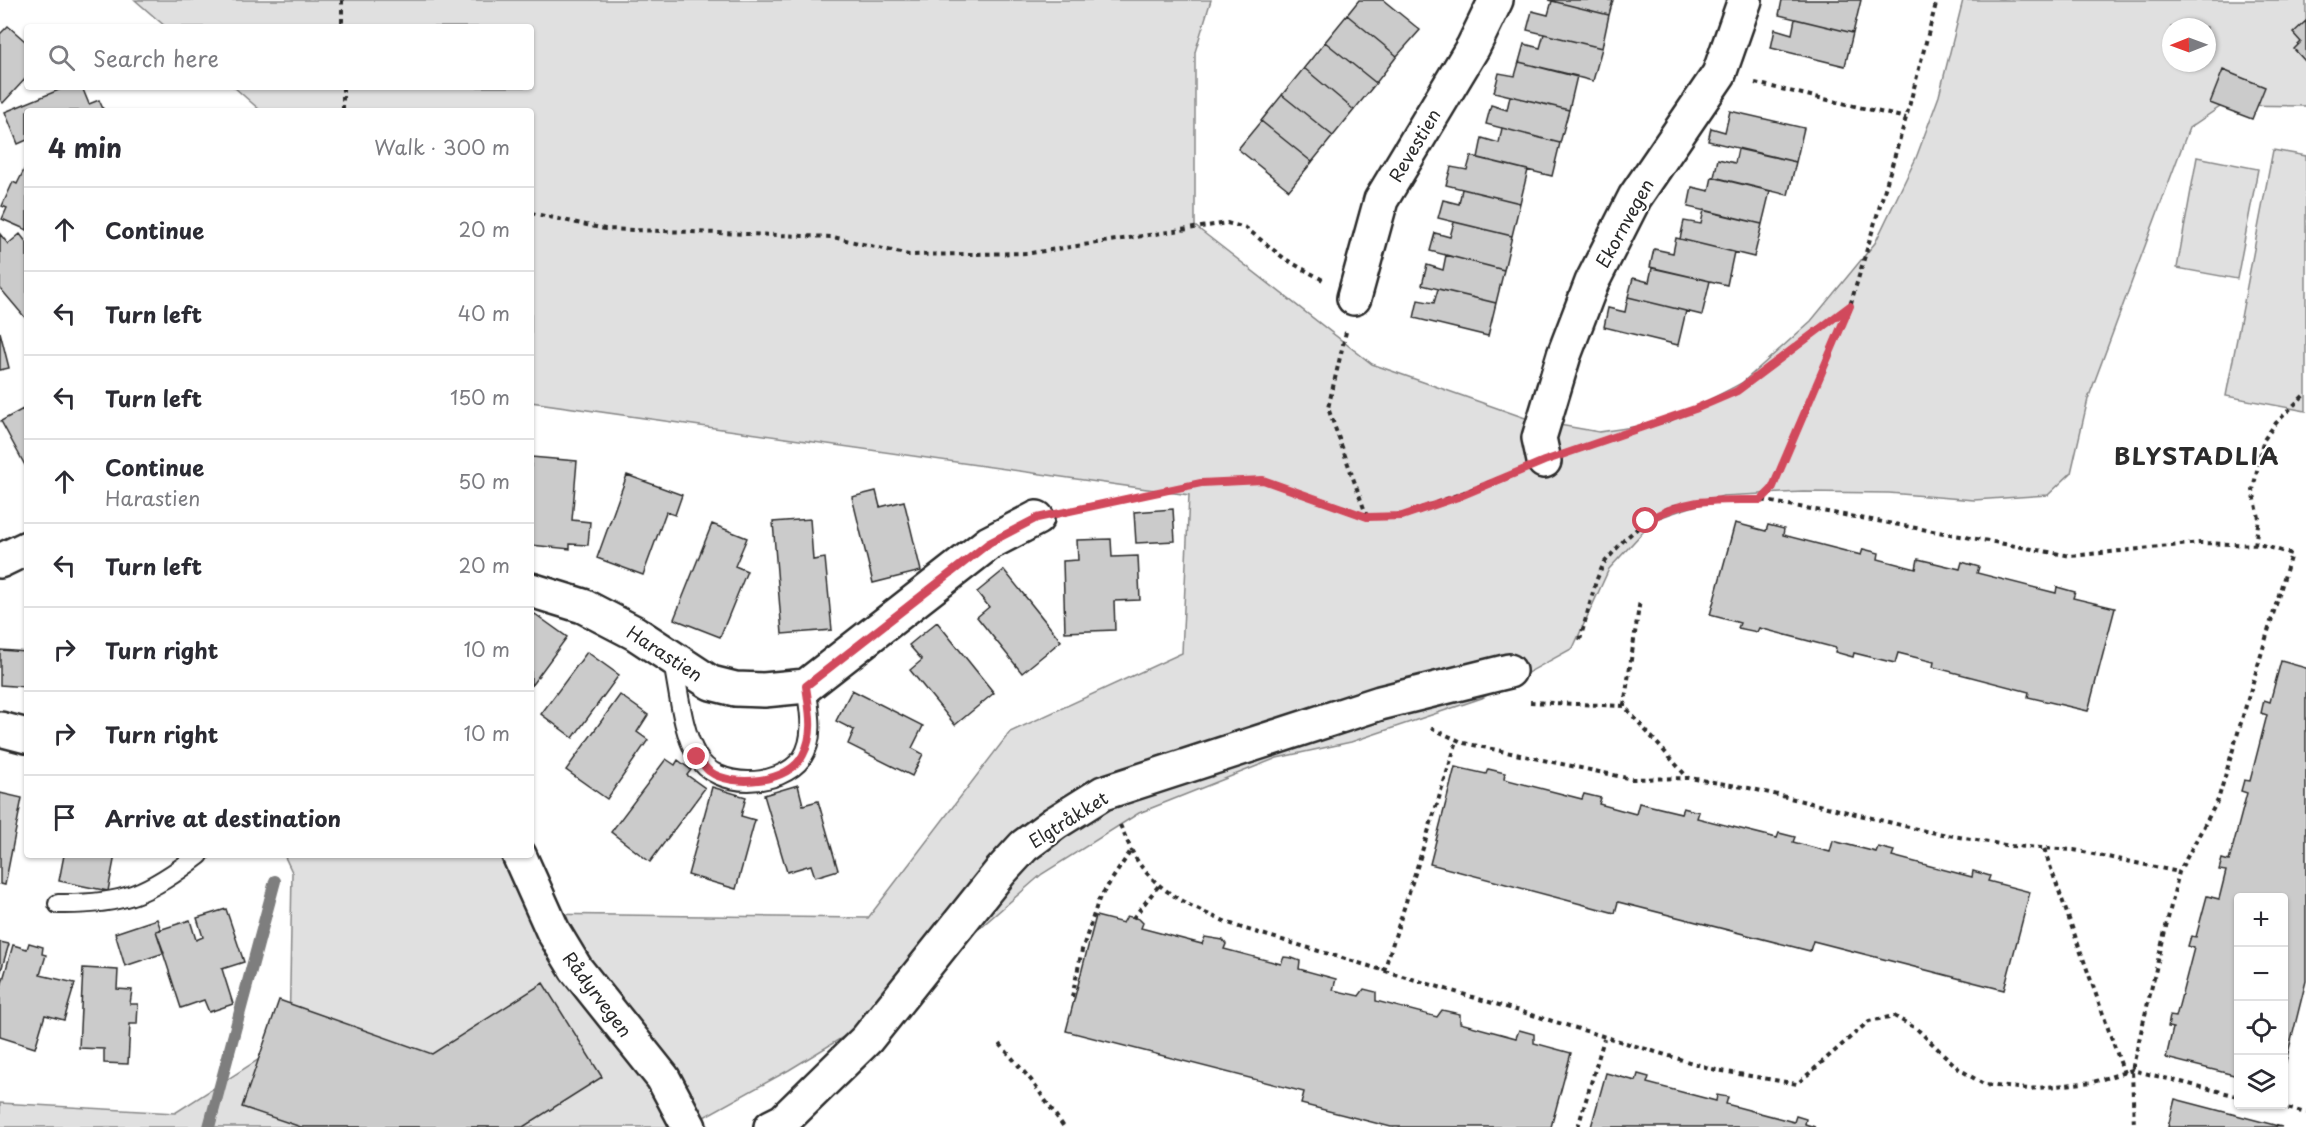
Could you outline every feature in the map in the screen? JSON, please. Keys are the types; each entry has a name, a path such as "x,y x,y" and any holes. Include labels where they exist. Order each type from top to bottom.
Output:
{"street":[{"name":"Revestien","path":"1354,298 1381,200 1473,47 1496,0"},
{"name":"Ekornvegen","path":"1544,461 1539,438 1564,355 1592,282 1635,197 1719,74 1745,0"},
{"path":"806,686 989,543 1037,518"},
{"path":"0,561 24,550"},
{"name":"Harastien","path":"534,591 583,606 635,633 711,683 735,689 764,690 806,686"},
{"name":"Elgtråkket","path":"771,1127 783,1121 867,1039 993,880 1024,846 1055,823 1103,794 1380,704 1509,671"},
{"path":"0,729 24,735"},
{"name":"Rådyrvegen","path":"520,858 553,931 576,969 663,1078 689,1127"}],"lane":[{"path":"671,656 689,736 697,757 710,771 729,779 775,776 792,768 803,756 811,721 806,686"},
{"path":"58,904 98,905 138,894 171,876 195,858"}],"path":[{"path":"342,0 342,24"},
{"path":"1761,500 1772,489 1850,306 1906,118 1937,0"},
{"path":"1719,74 1906,118"},
{"path":"343,90 343,108"},
{"path":"534,214 605,229 833,237 909,255 1031,253 1227,223 1246,228 1285,259 1354,298 1328,408 1367,517"},
{"path":"1037,518 1201,483 1263,480 1367,517 1402,516 1458,497 1544,461 1695,409 1737,391 1850,306"},
{"path":"2255,545 2259,518 2253,490 2263,441 2306,393"},
{"path":"1580,640 1596,581 1604,563 1646,521 1672,507 1709,500 1761,500 2071,556 2200,543 2255,545 2291,554 2218,800 2179,872 2132,1070 2134,1127"},
{"path":"1624,706 1640,600"},
{"path":"1530,702 1624,706 1689,778"},
{"path":"1429,727 1457,741 1632,778 1689,778 1749,788 1925,831 2011,846 2074,850 2179,872"},
{"path":"1384,971 1457,741"},
{"path":"1103,794 1144,871 1201,912 1242,928 1604,1039 1716,1070 1797,1084 1869,1021 1894,1016 1917,1029 1959,1069 1985,1085 2029,1089 2093,1082 2132,1070 2234,1095"},
{"path":"1072,997 1082,950 1099,899 1132,849"},
{"path":"2044,849 2124,1073"},
{"path":"1133,918 1160,884"},
{"path":"1578,1127 1604,1039"},
{"path":"1000,1044 1031,1080 1064,1127"},
{"path":"2288,1108 2306,1113"}],"shaded area":[{"path":"135,0 1211,0 1195,52 1195,226 1372,364 1531,420 1599,432 1668,422 1742,383 1811,321 1875,243 1916,158 1939,96 1963,0 2306,0 2306,106 2223,105 2189,128 2088,399 2071,473 2048,495 1974,500 1889,493 1803,492 1723,496 1655,519 1609,569 1573,648 1482,698 1351,742 1277,758 1139,813 1042,874 881,1014 789,1070 686,1127 0,1127 0,1103 175,1113 289,1040 292,872 285,858 511,858 531,914 868,918 1010,732 1182,653 1189,495 534,402 534,108 258,108 237,90 534,90 534,24 163,24"},
{"path":"2273,150 2306,156 2306,411 2226,396"},
{"path":"2197,157 2258,169 2237,279 2177,268"}],"building":[{"path":"1359,0 1383,0 1420,30 1397,56 1347,15"},
{"path":"1548,0 1613,0 1609,15"},
{"path":"1782,0 1861,0 1853,33 1779,15"},
{"path":"1552,1 1609,15 1602,48 1527,30 1532,11 1548,15"},
{"path":"1347,15 1397,56 1376,83 1325,42"},
{"path":"1795,19 1853,33 1845,66 1771,48 1775,29 1792,34"},
{"path":"2306,21 2306,62 2294,49 2301,42 2293,33"},
{"path":"8,26 24,40 24,80 3,103 0,100 0,34"},
{"path":"1544,34 1602,48 1593,81 1519,62 1524,44 1540,48"},
{"path":"1325,42 1376,83 1354,110 1304,68"},
{"path":"1519,62 1577,76 1569,110 1494,92 1499,73 1515,76"},
{"path":"1304,68 1354,110 1333,136 1282,95"},
{"path":"2223,70 2265,87 2252,119 2210,103"},
{"path":"59,90 83,90 89,104 99,100 103,108 24,108 24,141 18,144 5,112"},
{"path":"1282,95 1333,136 1312,162 1261,121"},
{"path":"1510,96 1569,110 1560,143 1486,124 1491,105 1507,110"},
{"path":"1730,111 1804,128 1796,162 1708,141 1711,128 1725,132"},
{"path":"1261,121 1312,162 1289,190 1238,149"},
{"path":"1502,128 1560,143 1552,176 1478,158 1482,138 1499,143"},
{"path":"1738,149 1796,162 1788,195 1714,177 1718,159 1735,163"},
{"path":"1471,156 1528,170 1520,203 1446,185 1451,167 1467,170"},
{"path":"24,170 24,229 2,219 7,208 2,206 13,182 17,184"},
{"path":"1712,177 1770,191 1762,224 1688,207 1692,187 1709,191"},
{"path":"1462,189 1520,203 1512,236 1438,218 1443,200 1459,204"},
{"path":"1704,210 1762,224 1754,257 1680,239 1684,221 1701,224"},
{"path":"1454,222 1512,236 1504,270 1430,251 1435,233 1450,237"},
{"path":"0,234 8,244 20,234 24,239 24,316 0,288"},
{"path":"1676,238 1734,252 1727,285 1650,267 1654,249 1673,253"},
{"path":"1446,255 1504,270 1496,303 1422,285 1427,265 1443,270"},
{"path":"1652,268 1710,281 1702,315 1628,297 1633,278 1649,282"},
{"path":"1438,289 1496,303 1488,336 1414,318 1418,300 1434,303"},
{"path":"1628,297 1686,311 1678,345 1604,327 1608,308 1625,312"},
{"path":"0,332 9,368 0,370"},
{"path":"23,409 24,411 24,463 1,421"},
{"path":"534,457 577,461 572,520 590,522 588,545 570,544 570,549 534,545"},
{"path":"627,475 682,495 675,515 666,512 643,575 597,558"},
{"path":"876,491 880,507 904,501 921,571 873,583 852,497"},
{"path":"1173,509 1175,541 1136,543 1134,512"},
{"path":"810,519 813,560 825,558 832,630 782,634 773,522"},
{"path":"1735,523 1766,531 1768,525 1784,529 1783,535 1861,555 1863,549 1879,553 1878,559 1916,569 1918,559 1960,569 1962,562 1979,567 1977,573 2056,593 2057,587 2075,592 2073,598 2115,608 2088,711 2028,697 2029,692 1933,667 1934,662 1898,653 1895,663 1854,653 1853,657 1835,652 1836,648 1759,628 1757,632 1738,628 1740,623 1710,615"},
{"path":"712,524 747,538 735,566 747,571 720,637 674,619"},
{"path":"1111,539 1112,557 1138,556 1140,600 1114,601 1115,630 1065,632 1063,561 1078,560 1077,540"},
{"path":"1004,570 1061,641 1022,673 977,617 989,607 977,592"},
{"path":"534,615 567,637 534,682"},
{"path":"937,622 994,693 955,725 910,670 922,660 909,645"},
{"path":"0,650 24,652 24,687 0,685"},
{"path":"587,652 619,675 573,738 541,714"},
{"path":"2281,661 2306,668 2306,981 2288,1053 2288,893 2234,893 2234,1075 2166,1058 2173,1028 2168,1027 2170,1016 2176,1017 2194,948 2188,946 2191,936 2196,937 2207,896 2219,899 2226,871 2219,870 2222,859 2229,861 2247,793 2241,791 2244,780 2250,781 2267,715 2261,713 2264,700 2270,702"},
{"path":"852,690 923,726 912,748 923,754 912,776 848,744 854,730 836,721"},
{"path":"620,695 648,715 637,732 648,740 607,799 566,770"},
{"path":"666,759 675,765 678,760 691,770 687,775 705,788 650,862 611,832"},
{"path":"1455,767 1486,774 1488,769 1505,773 1504,779 1582,799 1584,794 1601,798 1599,804 1636,814 1639,803 1681,813 1683,808 1699,812 1697,818 1777,838 1779,833 1795,837 1793,842 1830,852 1833,841 1876,852 1878,847 1894,851 1892,856 1972,877 1973,871 1990,876 1988,881 2030,892 2004,990 1813,941 1810,951 1618,902 1615,913 1430,864"},
{"path":"798,785 803,805 818,801 838,870 815,877 811,865 787,872 764,795"},
{"path":"712,787 746,797 741,816 755,820 736,889 688,875"},
{"path":"0,793 22,798 5,885 0,884"},
{"path":"63,858 114,858 108,891 59,881"},
{"path":"226,909 244,962 222,969 233,1004 209,1012 204,1000 181,1008 156,931 190,920 196,940 203,937 197,918"},
{"path":"1096,916 1123,923 1127,916 1139,919 1143,923 1141,928 1202,944 1205,937 1223,940 1226,944 1224,949 1281,964 1284,957 1292,958 1300,961 1299,969 1336,979 1333,990 1359,996 1364,989 1376,992 1376,1001 1437,1017 1442,1010 1460,1014 1460,1023 1516,1038 1519,1030 1534,1034 1534,1043 1571,1053 1551,1127 1391,1127 1301,1104 1304,1092 1066,1031"},
{"path":"157,919 161,930 156,931 164,953 125,966 115,933"},
{"path":"0,942 9,944 0,974"},
{"path":"29,943 43,947 42,954 46,955 40,975 75,983 64,1020 45,1015 35,1048 0,1037 0,990 13,945 27,949"},
{"path":"83,968 118,970 117,989 132,990 130,1004 138,1004 137,1024 130,1024 128,1064 104,1063 104,1049 79,1048"},
{"path":"543,983 602,1077 523,1127 301,1127 242,1107 279,1000 432,1054"},
{"path":"1606,1073 1636,1081 1638,1074 1649,1077 1647,1083 1716,1101 1717,1095 1728,1097 1726,1104 1794,1122 1796,1116 1806,1119 1805,1124 1815,1127 1591,1127"},
{"path":"2175,1099 2282,1127 2168,1127"}],"waterway":[{"path":"209,1127 275,881"}],"district":[{"name":"BLYSTADLIA","path":"2197,455"}],"route":[{"path":"697,757 710,771 729,779 752,780 775,776 792,768 803,756 809,738 811,721 806,686 989,543 1037,518 1201,483 1263,480 1367,517 1402,516 1458,497 1544,461 1695,409 1737,391 1784,358 1850,306 1772,489 1761,500 1709,500 1672,507 1646,521"}]}
